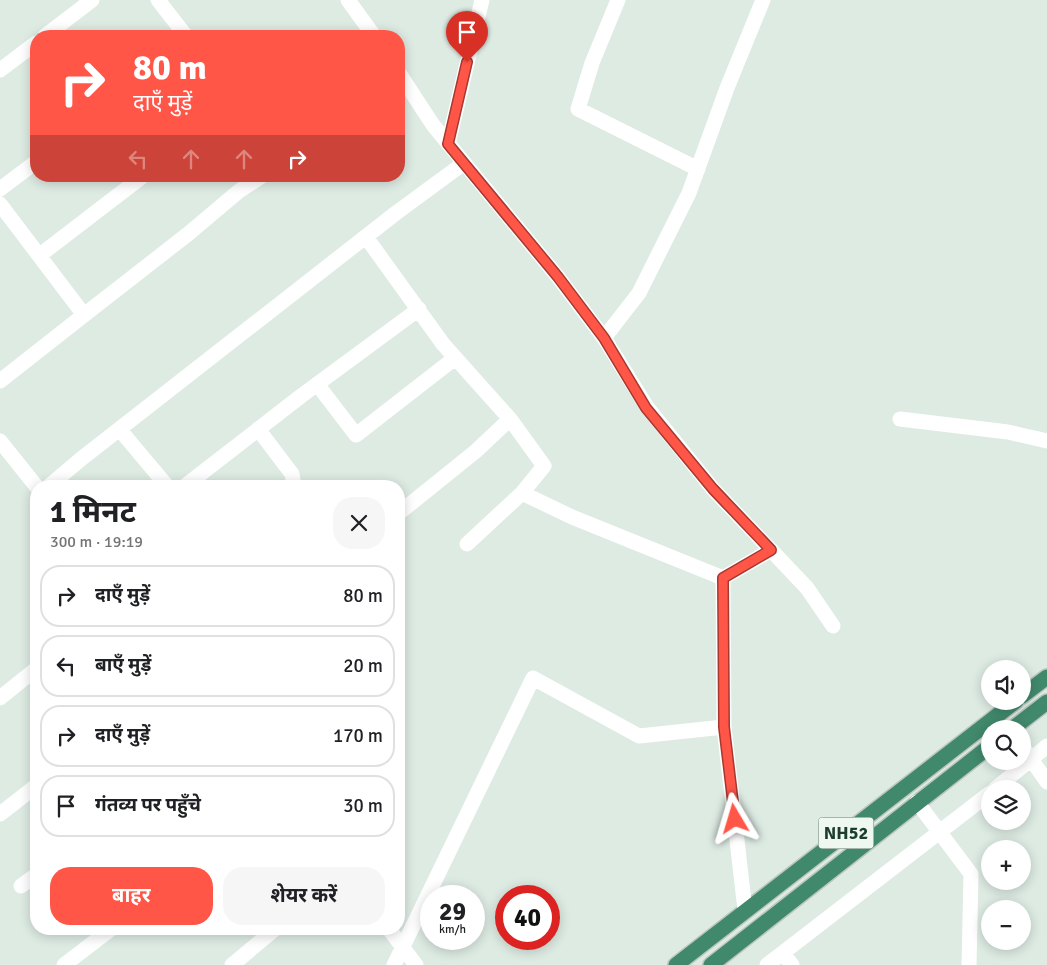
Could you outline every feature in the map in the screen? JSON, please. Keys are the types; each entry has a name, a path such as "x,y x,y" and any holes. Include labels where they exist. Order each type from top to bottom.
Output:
{"highway":[{"path":"1031,689 1047,677"},
{"path":"1024,720 1047,702"},
{"name":"NH52","path":"676,965 1004,710"},
{"name":"NH52","path":"711,965 981,753"}],"street":[{"path":"53,30 92,0"},
{"path":"158,0 181,30"},
{"path":"348,0 370,30"},
{"path":"448,144 482,0"},
{"path":"618,0 592,63 578,109 698,169"},
{"path":"604,338 638,293 689,193 727,88 763,0"},
{"path":"0,70 30,48"},
{"path":"405,83 448,144 558,277 604,338 646,408 713,489 807,588 833,626"},
{"path":"57,480 366,237 464,164"},
{"path":"0,190 30,167"},
{"path":"40,255 135,182"},
{"path":"0,381 253,182"},
{"path":"0,204 84,314"},
{"path":"366,237 455,358 510,420 544,466 522,494 467,544"},
{"path":"193,480 317,384 419,309"},
{"path":"317,384 356,435 455,358"},
{"path":"900,419 1008,432 1047,441"},
{"path":"405,508 476,451 510,420"},
{"path":"258,429 292,474 293,480"},
{"path":"120,430 162,480"},
{"path":"0,441 31,480"},
{"path":"522,494 572,517 723,578"},
{"path":"723,578 771,550"},
{"path":"723,578 724,727 746,910"},
{"path":"0,698 30,674"},
{"path":"394,965 533,678 639,736 724,727"},
{"path":"1006,780 1047,746"},
{"path":"1032,759 1047,782"},
{"path":"0,814 30,791"},
{"path":"767,965 787,959 981,799"},
{"path":"917,802 971,874 969,965"},
{"path":"22,886 30,880"},
{"path":"64,965 103,935"},
{"path":"232,965 268,935"},
{"path":"394,935 416,965"}],"route":[{"path":"467,62 448,144 558,277 604,338 646,408 713,489 771,550 723,578 724,727 735,819"}]}
